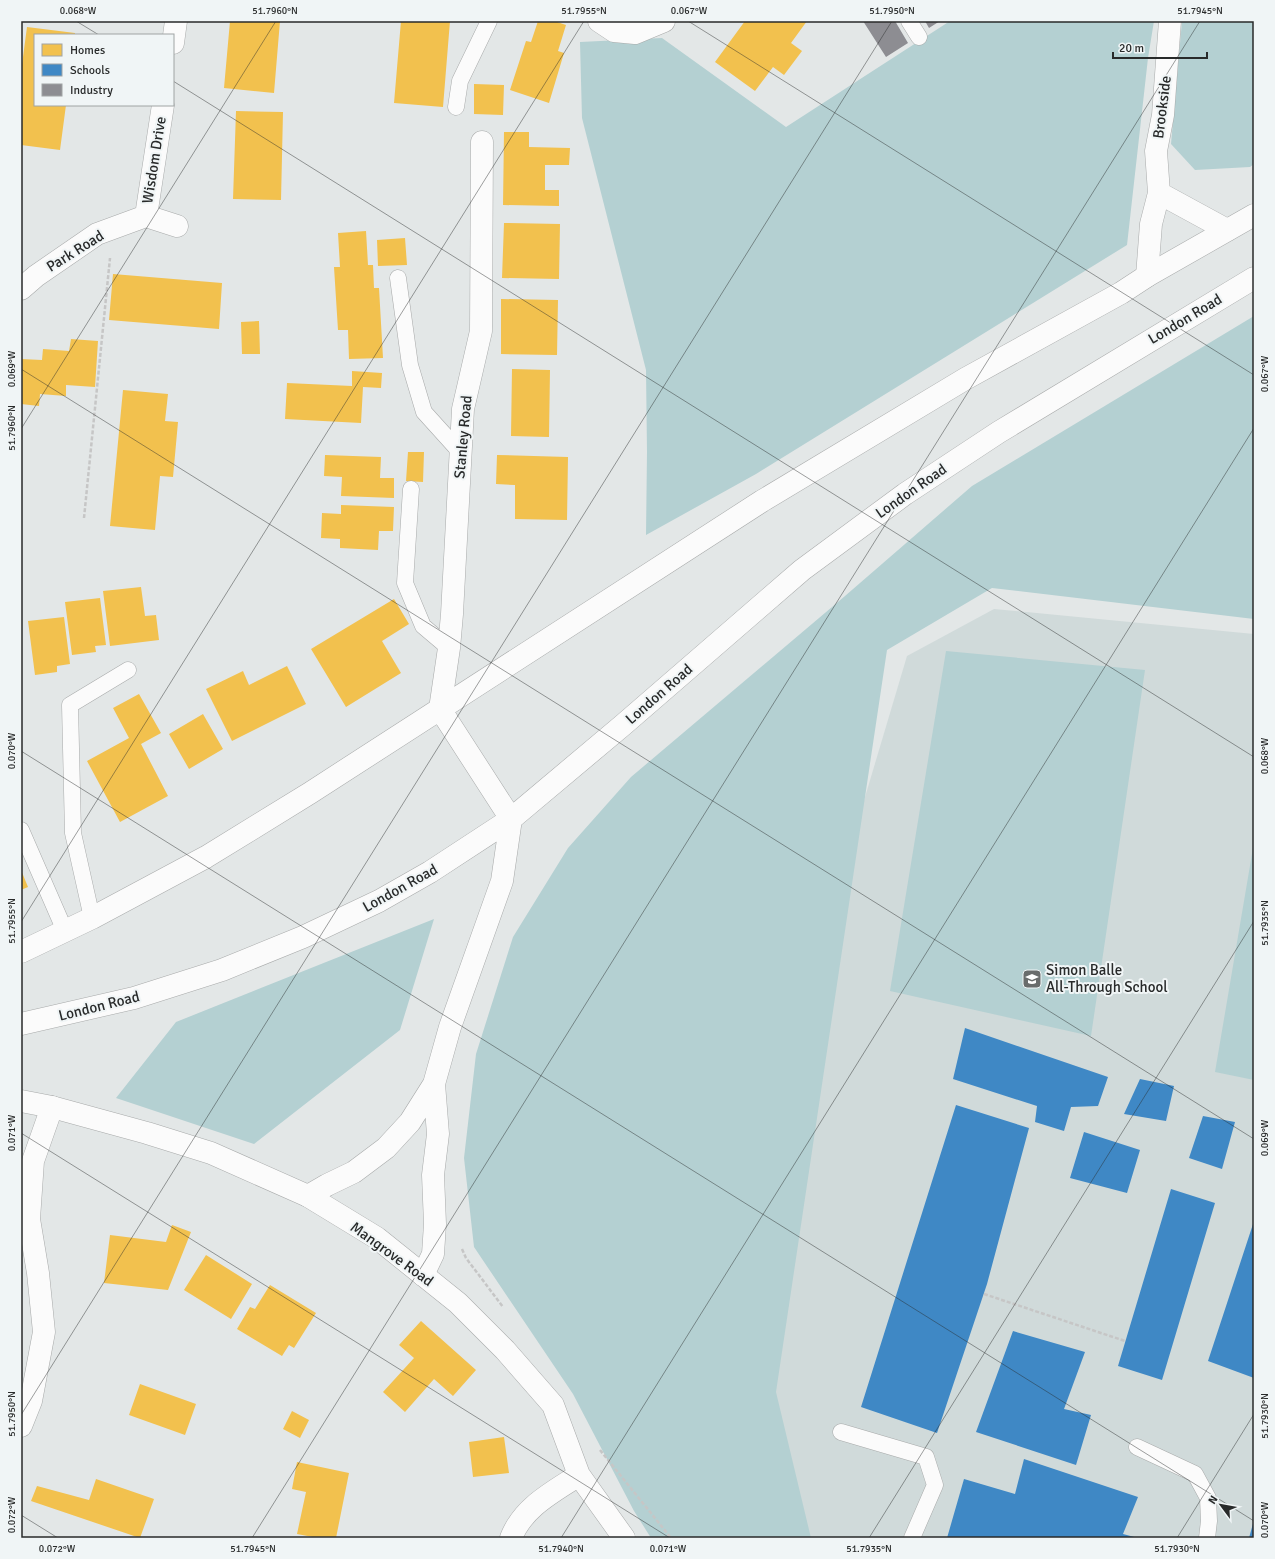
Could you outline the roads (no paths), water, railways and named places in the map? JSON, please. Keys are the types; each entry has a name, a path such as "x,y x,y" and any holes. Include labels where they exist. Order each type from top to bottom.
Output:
{"main road":[{"path":"174,35 176,21"},
{"path":"598,21 614,31 636,33 664,21"},
{"name":"Brookside","path":"1147,276 1151,224 1159,193 1156,151 1162,115 1170,21"},
{"name":"Wisdom Drive","path":"146,216 163,106"},
{"name":"Stanley Road","path":"440,709 449,648 463,409 480,331 482,142"},
{"path":"1159,193 1227,230"},
{"path":"21,952 92,918 206,857 310,793 762,501 965,378 1121,293 1147,276 1254,214"},
{"path":"146,216 177,226"},
{"name":"Park Road","path":"21,289 36,276 97,234 146,216"},
{"name":"London Road","path":"21,1024 134,998 222,970 303,937 379,901 430,872 511,819 623,725 802,570 905,494 999,432 1254,278"},
{"path":"308,1196 354,1172 386,1148 410,1122 434,1084 450,1027 502,881 511,819 440,709"},
{"path":"423,1275 433,1254 435,1224 434,1175 438,1134 434,1084"},
{"name":"Mangrove Road","path":"21,1101 52,1107 211,1152 308,1196 377,1238 458,1303 505,1350 553,1405 579,1475 624,1538"},
{"path":"21,1426 31,1401 44,1332 38,1273 25,1219 33,1161 52,1107"},
{"path":"511,1538 516,1526 526,1513 542,1499 579,1475"}],"lane":[{"path":"456,107 460,81 489,21"},
{"path":"909,21 919,37"},
{"path":"398,278 410,364 424,412 461,453"},
{"path":"411,489 404,583 423,626 449,648"},
{"path":"92,918 73,833 70,705 128,670"},
{"path":"21,830 65,931"},
{"path":"841,1432 926,1457 935,1485 912,1538"},
{"path":"1137,1447 1195,1474 1208,1498 1209,1521 1207,1538"}],"place":[{"name":"Simon Balle All-Through School","path":"1032,979"}]}
